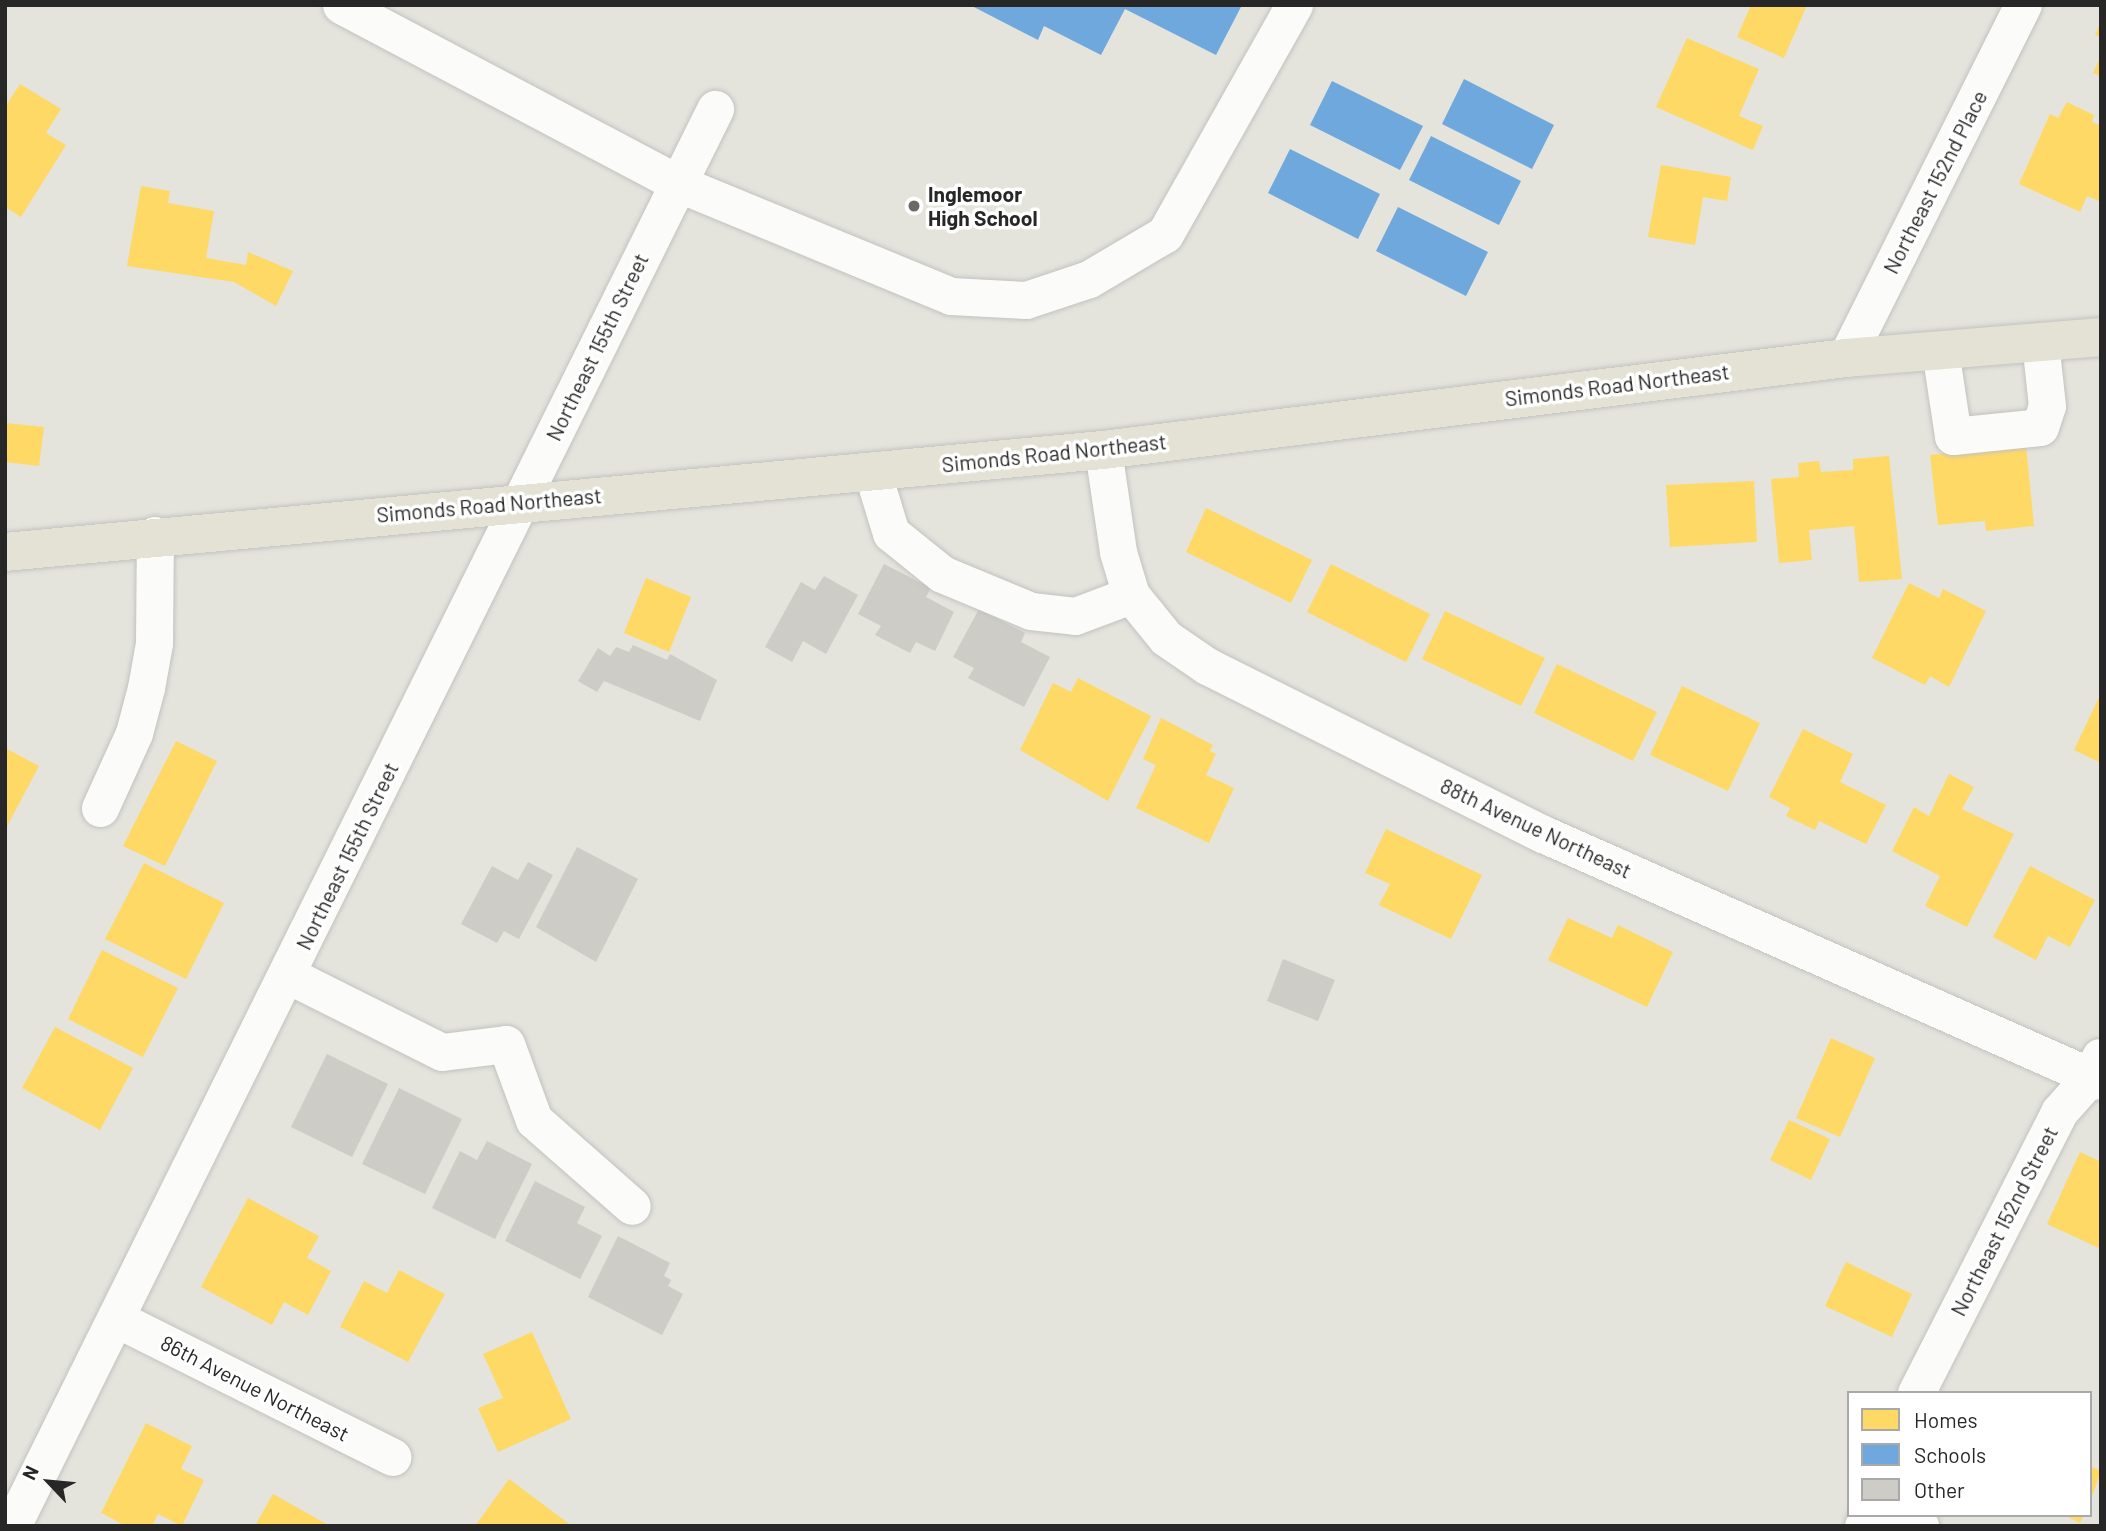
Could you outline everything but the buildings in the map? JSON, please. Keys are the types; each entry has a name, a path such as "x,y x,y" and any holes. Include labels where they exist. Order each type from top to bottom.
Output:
{"main road":[{"name":"Simonds Road Northeast","path":"5,552 155,535 1103,450 1846,358 2101,337"}],"street":[{"path":"341,5 677,183 951,296 1026,300 1089,279 1165,234 1261,71 1294,5"},
{"name":"Northeast 152nd Place","path":"1846,358 2023,5"},
{"name":"Northeast 155th Street","path":"12,1526 524,501 715,109"},
{"path":"1940,350 1953,436 2040,427 2047,406 2040,342"},
{"name":"88th Avenue Northeast","path":"1103,450 1118,552 1131,595 1166,638 1207,666 1518,822 2097,1071"},
{"path":"872,471 891,533 942,574 1031,611 1075,616 1131,595"},
{"path":"100,808 134,733 146,688 154,643 155,535"},
{"path":"288,975 442,1052 506,1044 534,1120 632,1206"},
{"name":"Northeast 152nd Street","path":"1917,1391 2059,1112 2097,1071"},
{"name":"86th Avenue Northeast","path":"117,1319 392,1458"},
{"path":"1902,1517 1920,1526"}],"place":[{"name":"Inglemoor High School","path":"914,206"}]}
